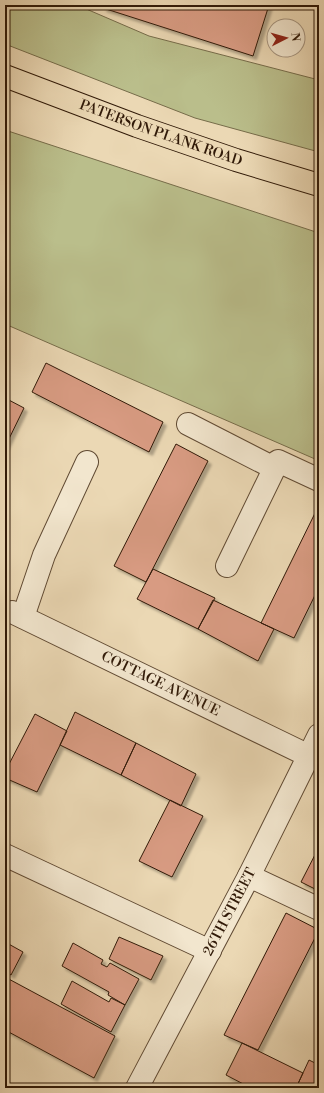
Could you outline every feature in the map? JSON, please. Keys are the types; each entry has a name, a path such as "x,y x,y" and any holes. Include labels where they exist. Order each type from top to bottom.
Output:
{"main road":[{"name":"PATERSON PLANK ROAD","path":"5,76 144,129 236,160 319,185"}],"street":[{"path":"188,424 274,468"},
{"path":"228,566 278,461 319,480"},
{"name":"COTTAGE AVENUE","path":"87,462 17,614 309,756"},
{"name":"26TH STREET","path":"141,1087 319,735"},
{"path":"5,854 210,952"},
{"path":"249,876 319,909"}],"green space":[{"path":"5,5 77,5 149,36 319,80 319,152 195,118 5,44"},
{"path":"5,130 319,233 319,453 315,459 5,324"}],"building":[{"path":"104,5 269,5 253,56 103,8"},
{"path":"46,363 163,422 149,452 32,392"},
{"path":"5,398 24,408 5,447"},
{"path":"176,444 208,461 146,582 114,566"},
{"path":"319,505 319,587 294,638 261,623"},
{"path":"153,569 215,598 198,629 137,599"},
{"path":"213,600 274,629 258,661 198,629"},
{"path":"75,712 136,743 121,775 60,745"},
{"path":"35,714 67,731 37,792 5,778 5,767 7,768"},
{"path":"136,743 196,774 181,806 121,775"},
{"path":"170,800 203,816 172,877 139,861"},
{"path":"319,847 319,891 301,882"},
{"path":"286,913 319,930 258,1050 224,1035"},
{"path":"119,937 163,956 151,980 109,959"},
{"path":"5,942 23,952 11,975 5,971"},
{"path":"73,943 103,960 101,964 107,967 110,963 139,979 125,1005 108,995 109,992 62,966"},
{"path":"5,977 115,1036 94,1078 5,1030"},
{"path":"72,981 109,1002 111,998 125,1005 111,1032 61,1004"},
{"path":"242,1043 303,1073 296,1088 251,1088 226,1075"},
{"path":"309,1060 319,1065 319,1088 296,1088"}]}
